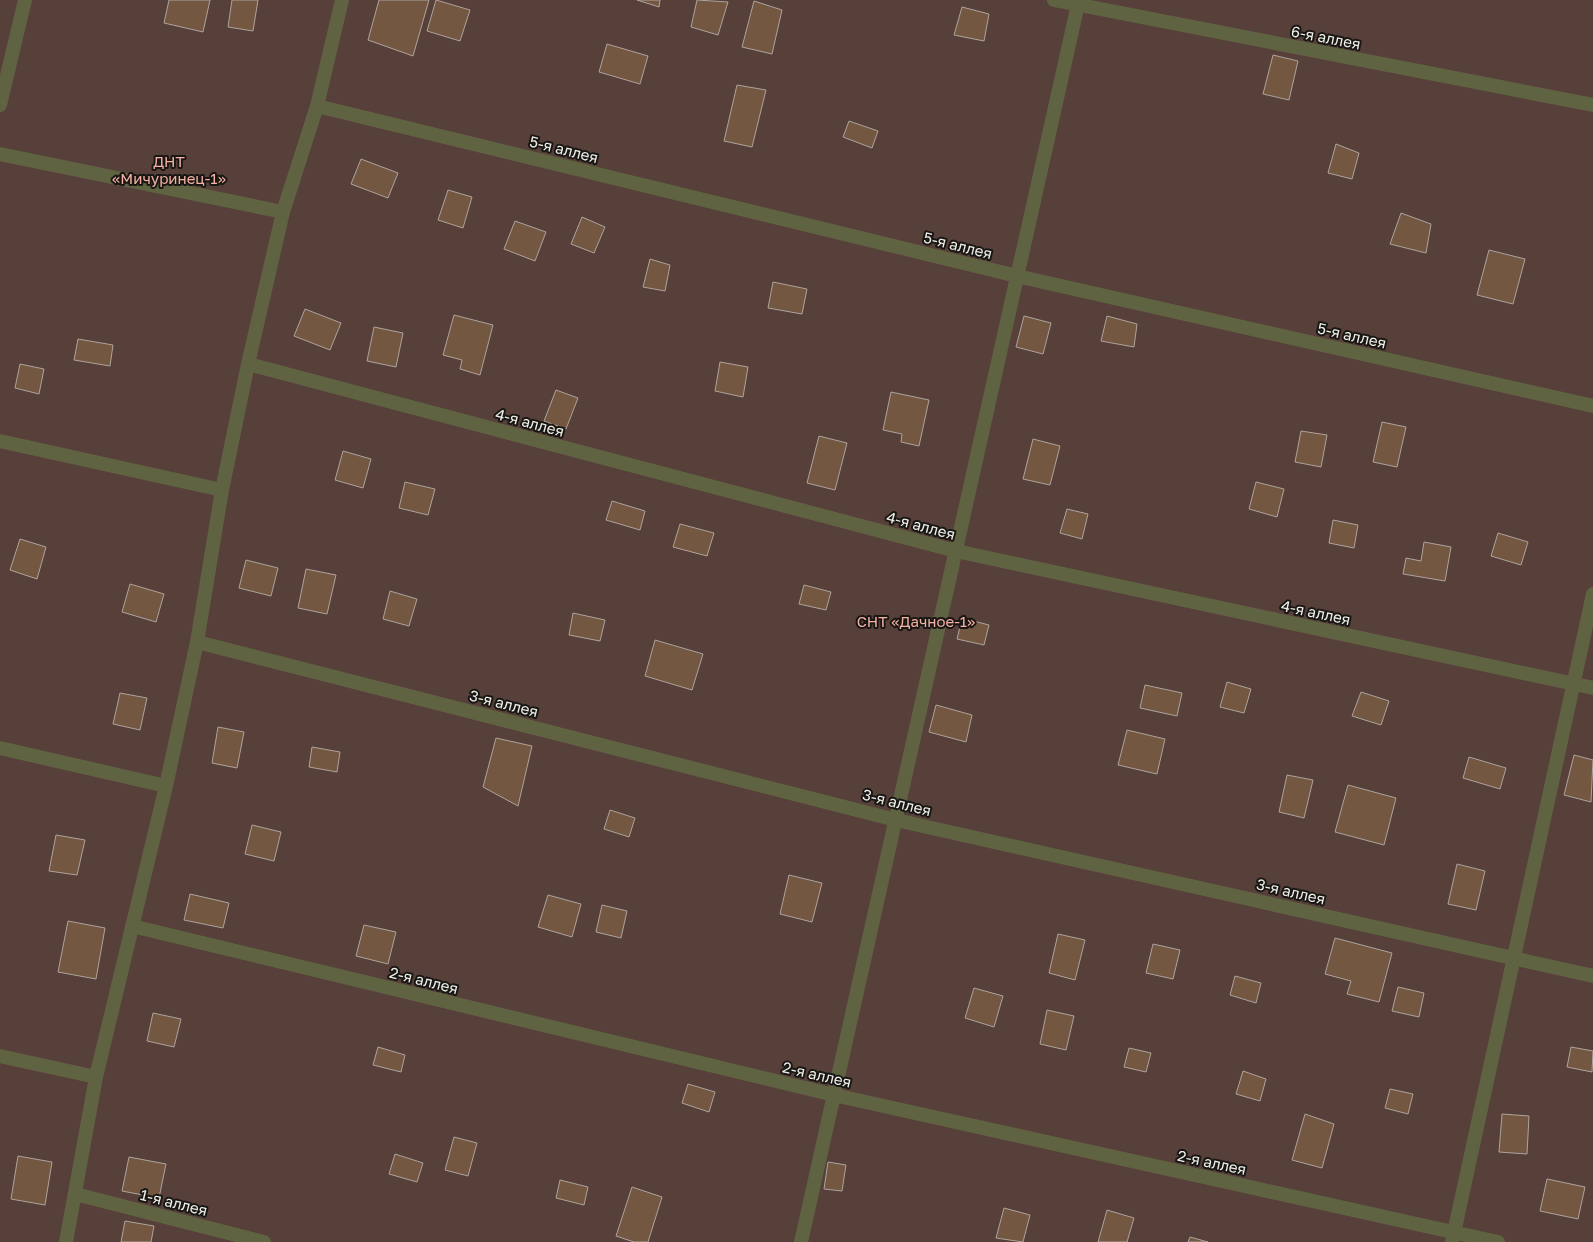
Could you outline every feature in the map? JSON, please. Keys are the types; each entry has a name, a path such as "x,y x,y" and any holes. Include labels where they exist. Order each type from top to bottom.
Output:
{"lane":[{"path":"0,105 25,0"},
{"path":"66,1242 96,1077 166,786 197,642 222,490 248,364 283,212 317,106 342,0"},
{"name":"6-я аллея","path":"1054,0 1078,3 1593,105"},
{"path":"801,1242 1078,3"},
{"name":"5-я аллея","path":"317,106 1017,276 1593,406"},
{"path":"0,154 283,212"},
{"name":"4-я аллея","path":"248,364 956,551 1593,688"},
{"path":"0,441 222,490"},
{"path":"1453,1237 1593,594"},
{"name":"3-я аллея","path":"197,642 896,820 1593,976"},
{"path":"0,748 166,786"},
{"name":"2-я аллея","path":"132,926 834,1096 1453,1237 1498,1242"},
{"path":"0,1056 96,1077"},
{"name":"1-я аллея","path":"75,1194 264,1242"}],"green space":[{"name":"СНТ «Дачное-1»","path":"0,0 1593,0 1593,1242 0,1242"}],"building":[{"path":"169,0 210,0 203,32 164,23"},
{"path":"232,0 258,0 253,31 228,27"},
{"path":"379,0 429,0 413,56 368,40"},
{"path":"436,0 470,10 460,41 427,31"},
{"path":"637,0 660,0 659,7"},
{"path":"697,0 728,2 718,35 691,27"},
{"path":"754,1 782,10 772,54 742,47"},
{"path":"962,7 989,14 984,41 954,35"},
{"path":"607,44 648,56 640,84 599,72"},
{"path":"1273,55 1298,61 1289,100 1263,94"},
{"path":"737,85 766,90 752,147 724,141"},
{"path":"849,121 878,131 872,148 843,137"},
{"path":"1336,144 1359,153 1352,179 1328,173"},
{"path":"361,159 398,173 388,198 351,184"},
{"path":"448,190 472,197 463,228 438,220"},
{"path":"1401,213 1431,224 1426,253 1390,244"},
{"path":"582,217 605,227 594,253 571,244"},
{"path":"515,221 546,232 535,261 504,249"},
{"path":"1489,250 1525,259 1513,304 1477,295"},
{"path":"650,259 670,265 665,291 643,287"},
{"path":"773,282 807,289 802,314 768,308"},
{"path":"305,309 341,323 330,350 294,336"},
{"path":"454,315 493,325 480,375 460,369 462,360 443,355"},
{"path":"1024,316 1051,323 1043,354 1016,347"},
{"path":"1107,316 1137,324 1134,347 1101,341"},
{"path":"374,327 403,333 396,367 367,361"},
{"path":"78,339 113,345 110,366 74,360"},
{"path":"720,362 748,367 743,397 715,391"},
{"path":"20,364 44,369 39,394 15,388"},
{"path":"556,390 578,398 566,429 544,421"},
{"path":"891,392 929,400 919,446 901,442 902,434 883,430"},
{"path":"1382,422 1406,427 1397,467 1373,462"},
{"path":"1301,431 1327,435 1321,467 1295,462"},
{"path":"819,436 847,443 835,490 807,483"},
{"path":"1033,439 1060,446 1050,485 1023,479"},
{"path":"343,451 371,459 363,488 335,480"},
{"path":"405,482 435,489 428,515 399,508"},
{"path":"1256,482 1284,489 1277,517 1249,509"},
{"path":"612,501 645,511 640,530 606,520"},
{"path":"1067,509 1088,514 1082,539 1060,533"},
{"path":"1333,520 1358,525 1354,548 1329,543"},
{"path":"680,524 714,533 707,556 673,547"},
{"path":"1498,533 1528,542 1521,565 1491,556"},
{"path":"20,539 46,547 37,579 10,570"},
{"path":"1424,542 1451,547 1445,581 1403,574 1406,558 1421,561"},
{"path":"246,560 278,568 271,596 239,588"},
{"path":"306,569 336,575 327,614 298,608"},
{"path":"130,584 164,594 156,622 122,612"},
{"path":"804,585 831,592 826,610 799,604"},
{"path":"390,591 417,599 409,626 383,619"},
{"path":"573,613 605,620 600,641 569,635"},
{"path":"962,618 989,625 984,645 957,639"},
{"path":"655,640 703,654 692,690 645,676"},
{"path":"1227,682 1251,689 1244,713 1220,707"},
{"path":"1145,685 1182,693 1177,716 1140,708"},
{"path":"1361,692 1389,701 1381,725 1352,716"},
{"path":"120,693 147,698 140,730 113,724"},
{"path":"936,705 972,715 966,742 929,732"},
{"path":"218,727 244,732 237,768 212,763"},
{"path":"1127,730 1165,739 1157,774 1118,765"},
{"path":"496,738 532,746 518,806 483,787"},
{"path":"312,747 340,752 337,772 309,767"},
{"path":"1574,755 1593,760 1591,802 1564,795"},
{"path":"1469,757 1506,768 1500,789 1463,778"},
{"path":"1287,775 1313,780 1304,818 1279,812"},
{"path":"1348,785 1396,798 1384,845 1335,832"},
{"path":"610,810 635,818 629,837 604,829"},
{"path":"252,825 281,832 274,861 245,854"},
{"path":"56,835 85,840 77,875 49,871"},
{"path":"1457,864 1485,871 1476,910 1448,904"},
{"path":"789,875 822,883 812,922 780,914"},
{"path":"190,894 229,903 223,928 184,920"},
{"path":"548,895 581,904 572,937 538,927"},
{"path":"602,905 627,911 621,938 596,932"},
{"path":"68,921 105,928 96,979 58,972"},
{"path":"364,925 396,932 388,964 356,956"},
{"path":"1058,934 1085,940 1075,980 1049,973"},
{"path":"1335,938 1392,953 1379,1002 1347,994 1351,981 1325,974"},
{"path":"1153,944 1180,950 1173,979 1146,973"},
{"path":"1235,976 1261,983 1256,1003 1230,995"},
{"path":"1398,987 1424,993 1419,1017 1392,1011"},
{"path":"974,988 1003,996 994,1027 965,1018"},
{"path":"1047,1010 1074,1016 1066,1050 1040,1044"},
{"path":"153,1013 181,1019 174,1047 147,1041"},
{"path":"378,1047 405,1055 401,1072 373,1065"},
{"path":"1571,1047 1593,1051 1592,1072 1567,1067"},
{"path":"1129,1048 1151,1053 1146,1072 1124,1067"},
{"path":"1243,1071 1266,1079 1260,1101 1236,1094"},
{"path":"688,1084 715,1092 709,1112 682,1103"},
{"path":"1390,1089 1413,1094 1408,1114 1385,1108"},
{"path":"1305,1114 1334,1124 1322,1168 1292,1160"},
{"path":"1502,1114 1529,1116 1527,1154 1499,1152"},
{"path":"454,1137 477,1143 468,1176 445,1170"},
{"path":"395,1154 423,1163 417,1182 389,1174"},
{"path":"18,1156 52,1162 45,1205 11,1199"},
{"path":"129,1157 166,1164 159,1198 122,1191"},
{"path":"828,1162 846,1165 842,1191 824,1189"},
{"path":"1547,1179 1585,1187 1578,1219 1540,1211"},
{"path":"560,1180 588,1187 584,1205 556,1198"},
{"path":"632,1187 662,1197 648,1242 634,1242 616,1236"},
{"path":"1004,1208 1030,1215 1023,1242 996,1238"},
{"path":"1107,1210 1134,1218 1127,1242 1098,1242"},
{"path":"125,1221 154,1226 151,1242 121,1242"},
{"path":"1190,1237 1208,1242 1188,1242"}],"park label":[{"name":"ДНТ «Мичуринец-1»","path":"169,170"}]}
